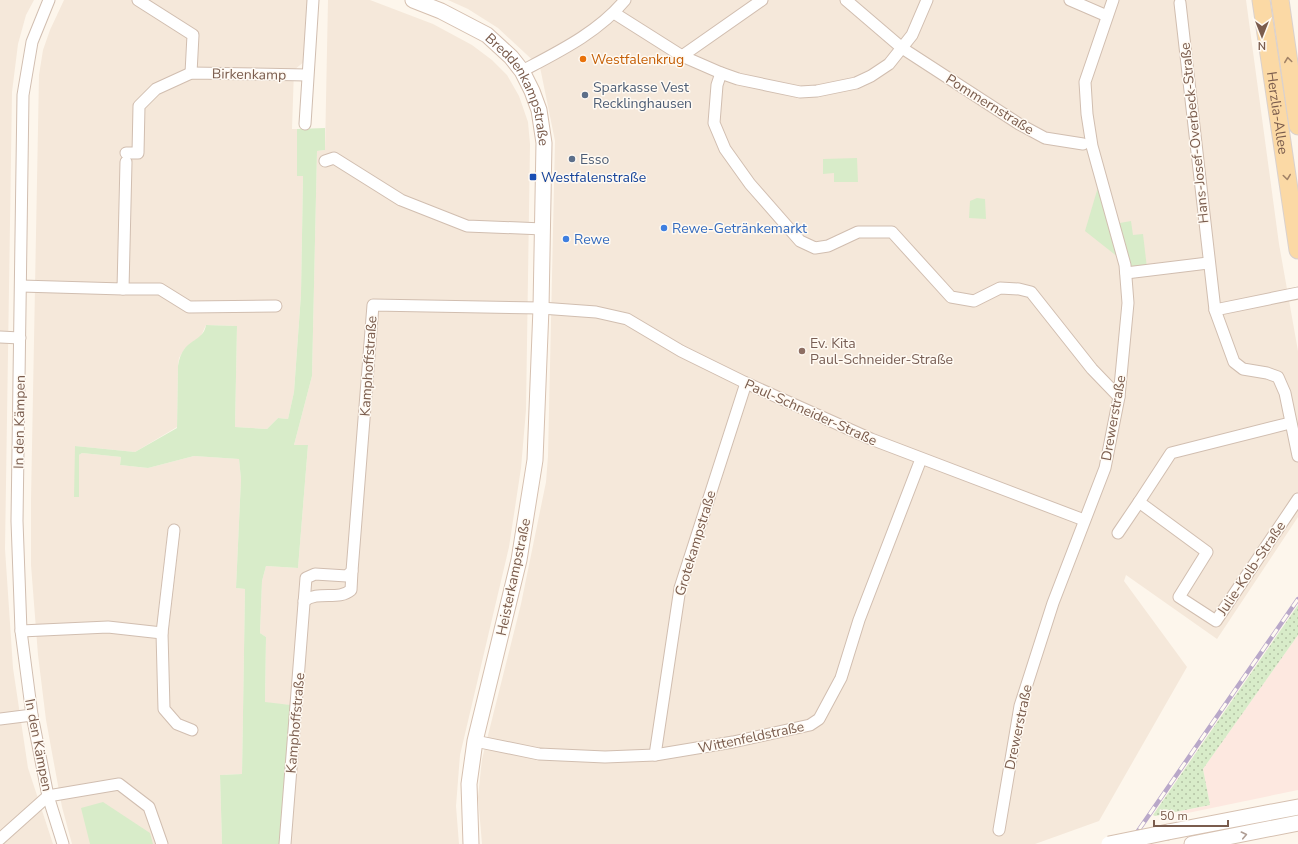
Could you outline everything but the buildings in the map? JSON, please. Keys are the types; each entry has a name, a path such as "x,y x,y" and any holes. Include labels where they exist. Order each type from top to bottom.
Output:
{"main road":[{"name":"Herzlia-Allee","path":"1261,0 1298,250"},
{"name":"Herzlia-Allee","path":"1280,0 1298,126"}],"street":[{"name":"In den Kämpen","path":"49,0 32,42 23,95 16,521 21,631 32,715 48,796 64,844"},
{"name":"Birkenkamp","path":"138,0 193,35 191,73"},
{"name":"Birkenkamp","path":"304,124 313,0"},
{"name":"Breddenkampstraße","path":"413,0 441,11 487,35 511,57 522,71 540,110 544,151 541,308"},
{"path":"522,71 578,40 614,13 625,0"},
{"path":"682,56 762,0"},
{"name":"Pommernstraße","path":"846,0 902,48 1019,124 1045,138 1083,144"},
{"path":"614,13 682,56 721,73 738,79 800,92 816,91 856,83 871,76 889,64 912,35 927,0"},
{"path":"1070,0 1107,16"},
{"name":"Drewerstraße","path":"998,830 1020,706 1053,603 1105,468 1119,397 1128,303 1126,273 1092,146 1087,114 1086,82 1113,0"},
{"name":"Hans-Josef-Overbeck-Straße","path":"1180,3 1200,172 1208,263 1215,310"},
{"name":"Birkenkamp","path":"123,288 126,158 138,153 139,106 156,89 191,73 307,75"},
{"path":"721,73 717,85 714,123 725,149 750,184 800,241 815,248 828,246 858,232 892,232 951,297 974,301 1000,288 1019,289 1032,292 1092,369 1119,397"},
{"path":"325,161 334,158 401,200 467,226 543,229"},
{"path":"1126,273 1208,263"},
{"path":"21,286 160,289 189,307 276,306"},
{"path":"1298,293 1215,310 1234,362 1243,369 1267,373 1278,377 1285,392 1290,423 1298,456"},
{"name":"Kamphoffstraße","path":"304,601 315,595 345,594 351,590 373,305 541,308"},
{"name":"Paul-Schneider-Straße","path":"541,308 596,312 627,319 680,351 746,383 872,439 1084,520"},
{"name":"Heisterkampstraße","path":"471,844 469,784 476,741 519,560 535,460 541,308"},
{"path":"0,338 20,338"},
{"name":"Grotekampstraße","path":"655,755 680,588 746,383"},
{"path":"1118,533 1171,453 1290,423"},
{"name":"Wittenfeldstraße","path":"476,741 539,754 605,757 655,755 740,741 810,725 819,719 841,678 859,620 921,459"},
{"name":"Julie-Kolb-Straße","path":"1139,502 1207,552 1178,597 1216,621 1298,499"},
{"path":"174,530 162,633 164,709 178,724 192,730"},
{"name":"Kamphoffstraße","path":"285,844 306,578 315,574 347,576 352,571"},
{"path":"21,631 108,627 162,633"},
{"path":"0,719 32,715"},
{"path":"0,839 48,796 119,784 149,807 162,844"},
{"path":"1109,844 1298,806"},
{"path":"1192,844 1298,823"}],"shaded area":[{"path":"0,0 34,0 26,15 18,44 12,92 5,549 13,668 28,768 53,844 0,844"},
{"path":"64,0 308,0 305,61 294,70 292,129 297,129 297,175 303,175 301,294 294,392 288,419 278,418 267,429 235,427 237,326 206,325 201,336 185,348 179,358 177,427 135,452 75,446 75,497 79,497 79,455 82,453 121,457 120,465 148,468 194,456 239,459 241,479 236,588 245,589 242,774 220,775 222,844 72,844 62,807 46,720 38,655 31,565 31,500 39,75 43,50 50,30"},
{"path":"328,0 370,0 433,24 472,45 492,60 507,75 519,96 528,122 530,144 526,410 521,468 509,547 460,755 456,806 459,844 279,844 290,705 265,703 266,637 260,633 262,581 266,566 298,568 308,445 294,445 312,376 317,151 325,150"},
{"path":"448,0 1246,0 1279,244 1298,351 1298,517 1217,639 1126,575 1124,581 1187,667 1099,821 1035,844 482,844 478,797 482,759 521,604 546,482 548,456 555,141 540,67 498,28 468,9"},
{"path":"1298,635 1298,790 1178,815 1177,812 1210,805 1203,769"}],"green space":[{"path":"325,128 325,150 317,151 312,376 294,445 308,445 298,568 266,566 262,581 260,633 266,637 265,702 291,705 279,844 222,844 220,775 242,774 245,589 236,588 241,479 239,459 194,456 148,468 120,465 121,457 82,453 79,455 79,497 74,497 75,446 135,452 177,428 178,366 182,352 188,345 201,336 206,325 237,326 235,427 267,429 278,418 288,419 294,392 301,294 303,176 297,176 297,129"},
{"path":"857,158 858,182 834,182 834,173 823,174 823,159"},
{"path":"1101,177 1114,224 1131,221 1133,235 1143,234 1147,268 1126,270 1123,261 1085,231"},
{"path":"977,198 985,199 986,219 969,218 970,201"},
{"path":"1298,605 1298,635 1203,769 1210,805 1155,816 1153,815"},
{"path":"103,802 150,833 153,844 90,844 81,808"}],"railway":[{"path":"1129,844 1298,599"}],"place":[{"name":"Westfalenkrug","path":"583,59"},
{"name":"Sparkasse Vest Recklinghausen","path":"585,95"},
{"name":"Esso","path":"572,159"},
{"name":"Westfalenstraße","path":"533,177"},
{"name":"Rewe-Getränkemarkt","path":"664,228"},
{"name":"Rewe","path":"566,239"},
{"name":"Ev. Kita Paul-Schneider-Straße","path":"802,351"}]}
